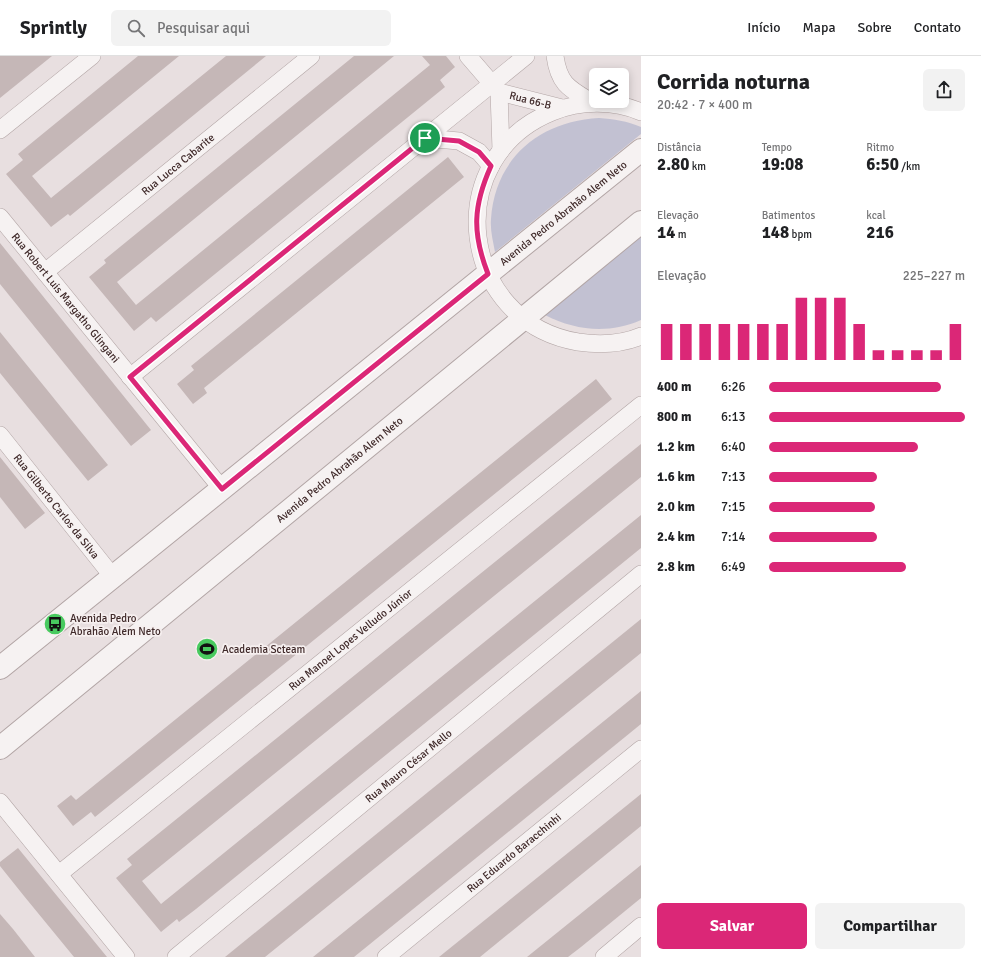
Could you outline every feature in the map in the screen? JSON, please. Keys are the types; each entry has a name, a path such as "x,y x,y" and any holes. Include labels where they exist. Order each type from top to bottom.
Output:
{"street":[{"path":"0,130 92,56"},
{"name":"Rua Lucca Cabarite","path":"45,272 311,56"},
{"path":"468,56 495,88"},
{"path":"130,377 425,138 495,88 526,56"},
{"path":"555,56 558,72 568,88 589,101"},
{"name":"Rua 66-B","path":"502,150 495,88 562,108"},
{"path":"589,104 562,108 545,115 514,136 502,150 491,166 484,183 476,220 477,238 481,256 488,274 503,298 523,319 551,334 568,340 604,344 638,340"},
{"path":"628,108 641,112"},
{"path":"425,138 459,141 479,152 491,166"},
{"name":"Avenida Pedro Abrahão Alem Neto","path":"2,663 113,577 641,150"},
{"name":"Rua Robert Luis Margatho Glingani","path":"0,217 222,489"},
{"name":"Avenida Pedro Abrahão Alem Neto","path":"0,748 641,222"},
{"name":"Rua Manoel Lopes Velludo Júnior","path":"59,874 641,405"},
{"name":"Rua Gilberto Carlos da Silva","path":"0,435 113,577"},
{"name":"Rua Mauro César Mello","path":"176,957 641,574"},
{"name":"Rua Eduardo Baracchinhi","path":"386,957 641,749"},
{"path":"0,802 126,957"},
{"path":"604,957 641,926"}],"shaded area":[{"path":"599,118 636,125 641,127 641,134 495,252 491,223 494,197 501,178 511,161 524,147 540,135 558,126"},
{"path":"641,236 641,320 617,327 593,329 569,324 545,315"}],"building":[{"path":"0,56 52,56 0,98"},
{"path":"138,56 179,56 32,176 51,198 226,56 266,56 70,216 68,214 51,227 6,174 23,160 18,154"},
{"path":"354,56 394,56 117,282 136,305 430,65 422,56 446,56 455,67 440,80 445,87 156,322 151,317 134,331 89,277 106,263 104,260"},
{"path":"448,157 464,177 204,388 207,393 193,404 177,384 194,370 191,366"},
{"path":"0,243 151,430 131,446 0,284"},
{"path":"0,332 108,465 88,481 0,373"},
{"path":"596,379 612,399 95,817 91,812 73,826 57,806 71,795 76,800"},
{"path":"641,444 641,477 142,881 161,904 641,515 641,548 196,909 179,922 177,919 161,932 116,878 132,865 127,859"},
{"path":"0,457 45,513 25,529 0,497"},
{"path":"641,619 641,653 265,957 225,957"},
{"path":"641,691 641,724 544,803 354,957 313,957"},
{"path":"641,794 641,826 480,957 439,957"},
{"path":"18,848 107,957 74,957 24,896 0,866 0,862"},
{"path":"641,865 641,898 581,947 568,957 527,957"},
{"path":"0,914 13,929 35,957 0,957"}],"place":[{"name":"Avenida Pedro Abrahão Alem Neto","path":"55,624"},
{"name":"Academia Scteam","path":"207,649"}],"route":[{"path":"425,138 459,141 479,152 491,166 479,201 476,220 477,238 481,256 488,274 222,489 130,377 425,138"}]}
